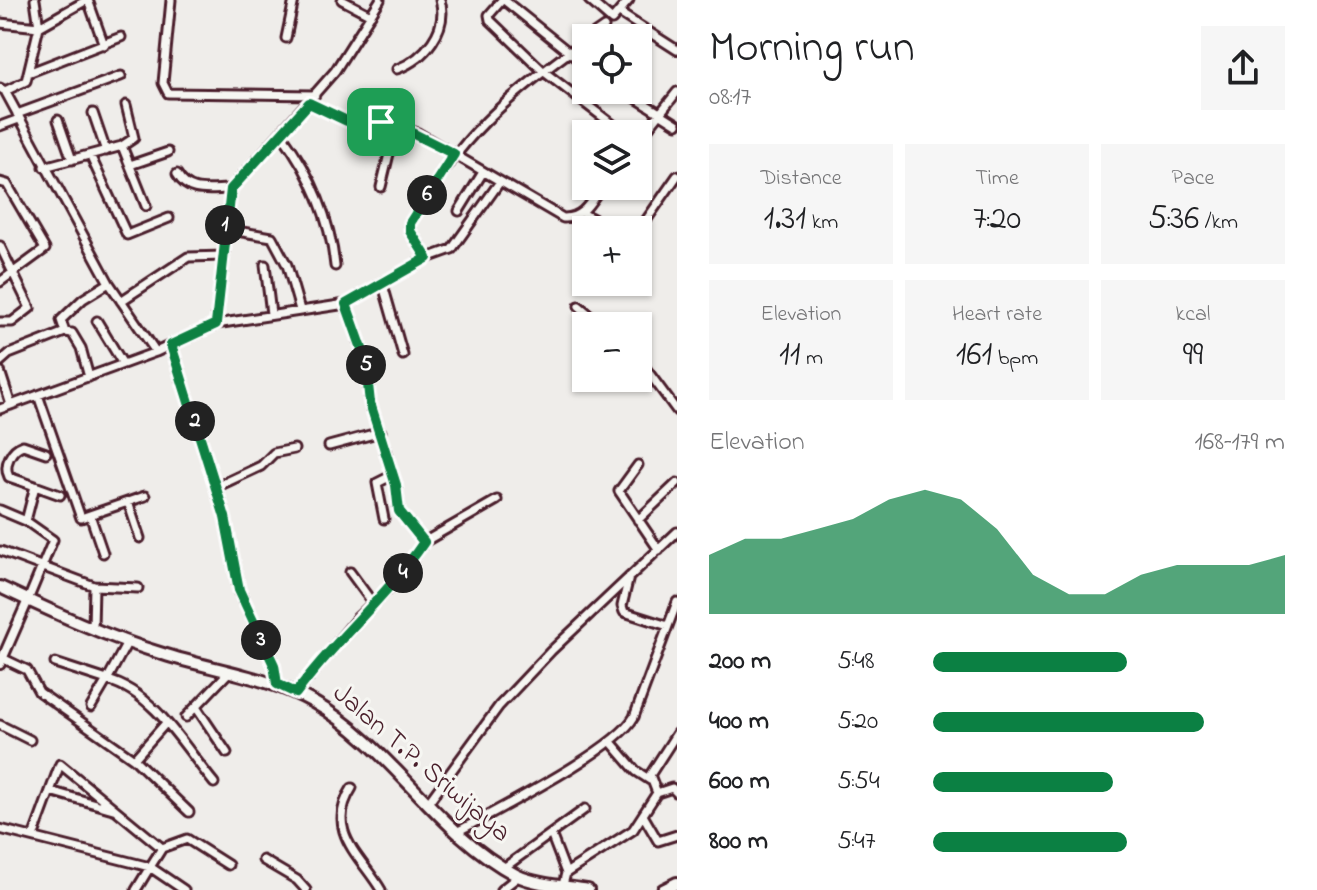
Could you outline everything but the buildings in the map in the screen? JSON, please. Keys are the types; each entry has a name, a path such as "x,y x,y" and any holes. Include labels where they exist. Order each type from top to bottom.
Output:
{"main road":[{"name":"Jalan T.P. Sriwijaya","path":"0,587 127,643 277,684 296,693 358,733 457,832 505,867 519,876 588,890"},
{"path":"663,890 677,883"}],"street":[{"path":"35,0 39,27 26,81 2,90 109,283 156,352"},
{"path":"0,23 39,27 87,0 104,45"},
{"path":"171,0 163,83 168,93 315,95"},
{"path":"286,38 294,0"},
{"path":"342,0 371,15"},
{"path":"216,324 231,189 282,135 335,71 380,0"},
{"path":"397,69 422,56 435,36 443,16 440,0"},
{"path":"572,58 536,22 503,0 489,15 490,20 543,71 607,120"},
{"path":"589,0 612,20 621,14 629,0"},
{"path":"621,14 677,50"},
{"path":"28,73 121,37"},
{"path":"427,258 410,231 410,223 454,154 482,122 572,50"},
{"path":"0,126 121,76"},
{"path":"652,124 677,92"},
{"path":"309,103 347,121 396,125 454,154 563,218 573,218 582,213 592,200"},
{"path":"646,104 677,124"},
{"path":"44,167 122,146 135,134 126,105"},
{"path":"93,113 106,151"},
{"path":"58,120 72,160"},
{"path":"381,187 396,125"},
{"path":"282,135 314,184 335,266"},
{"path":"122,146 146,206"},
{"path":"130,165 168,152"},
{"path":"90,155 127,235 169,218"},
{"path":"459,211 483,172"},
{"path":"177,174 184,186 192,189 231,189"},
{"path":"649,216 677,176"},
{"path":"0,182 7,184 44,248 44,252 0,282"},
{"path":"0,409 156,352 216,324 346,304 427,258 452,249 499,183"},
{"path":"582,213 588,216"},
{"path":"225,229 272,237 287,265 300,310"},
{"path":"0,246 30,308 12,322 0,322"},
{"path":"121,301 188,257 224,256"},
{"path":"265,265 271,314"},
{"path":"65,332 61,320 83,299 109,283"},
{"path":"383,285 403,355"},
{"path":"346,304 365,357 370,403 381,432 403,520 424,542"},
{"path":"579,306 586,312"},
{"path":"97,321 123,364"},
{"path":"0,362 9,354 65,332 75,336 89,377"},
{"path":"171,345 216,487 239,590 274,665 277,684"},
{"path":"0,371 11,405"},
{"path":"652,377 677,411"},
{"path":"38,395 81,518 145,496"},
{"path":"329,446 381,432"},
{"path":"46,453 23,445 12,452 7,466 9,477 60,495"},
{"path":"216,487 261,466 274,453 294,449"},
{"path":"638,465 619,491 659,550"},
{"path":"384,519 377,483 391,476"},
{"path":"638,520 677,483"},
{"path":"26,521 35,486"},
{"path":"296,693 372,602 401,577 424,542 497,500"},
{"path":"128,502 140,538"},
{"path":"0,510 26,521 53,540 1,661 27,670 39,692 134,759 189,812"},
{"path":"90,515 103,553"},
{"path":"428,803 499,706 551,651 676,535"},
{"path":"1,551 94,586 138,588"},
{"path":"350,572 372,602"},
{"path":"630,577 622,606 624,612 668,626"},
{"path":"93,628 94,586"},
{"path":"457,832 624,732 634,717 677,602"},
{"path":"91,707 127,643"},
{"path":"55,663 123,684 165,724 214,783"},
{"path":"186,717 228,673"},
{"path":"196,707 227,753"},
{"path":"134,759 165,724"},
{"path":"0,725 30,740"},
{"path":"650,780 652,770 677,733"},
{"path":"611,742 636,771 650,780 657,793"},
{"path":"33,837 60,764 162,848"},
{"path":"352,788 344,804 344,838 381,890"},
{"path":"566,873 633,830 657,793 672,788 677,793"},
{"path":"50,791 116,809"},
{"path":"505,867 585,809"},
{"path":"644,817 658,841 677,835"},
{"path":"0,829 150,867 184,890"},
{"path":"551,834 566,873 563,885"},
{"path":"136,890 162,848 187,839 228,865"},
{"path":"263,860 297,880 306,890"},
{"path":"501,890 519,876"}],"route":[{"path":"309,103 347,121 381,122 418,133 454,154 410,223 410,231 427,258 346,304 365,357 370,403 396,485 399,511 403,520 424,542 401,577 357,618 296,693 277,684 274,665 239,590 225,517 171,345 216,324 231,189 309,103"}]}
